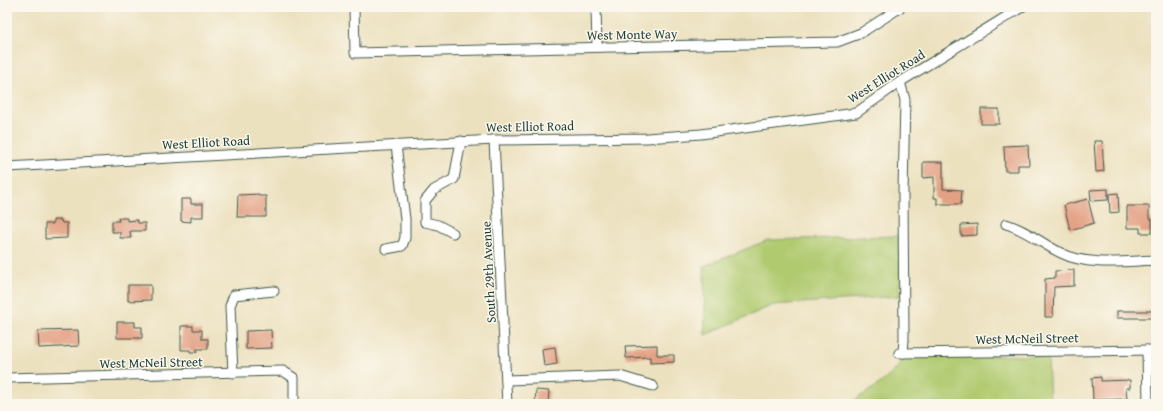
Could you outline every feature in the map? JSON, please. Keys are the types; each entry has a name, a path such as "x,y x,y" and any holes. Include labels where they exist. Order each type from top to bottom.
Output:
{"street":[{"name":"West Monte Way","path":"354,7 355,53 837,42 861,33 901,7"},
{"path":"596,7 597,47"},
{"name":"West Elliot Road","path":"7,167 461,141 647,138 701,134 856,113 900,82 1022,7"},
{"name":"West McNeil Street","path":"900,82 905,100 903,193 904,339 901,353 1151,350"},
{"name":"South 29th Avenue","path":"494,140 507,404"},
{"path":"454,233 438,225 425,222 425,201 434,190 454,179 461,141"},
{"path":"386,249 402,246 405,238 405,219 396,145"},
{"path":"1006,224 1018,228 1061,254 1082,260 1156,260"},
{"path":"233,373 230,306 234,295 274,291"},
{"path":"1148,404 1151,350"},
{"name":"West McNeil Street","path":"7,378 283,371 294,378 294,404"},
{"path":"506,380 620,376 632,378 653,386"}],"green space":[{"path":"899,236 900,296 773,305 705,335 704,266 768,240"},
{"path":"906,355 1048,356 1050,404 852,404 852,402 889,376"}],"building":[{"path":"981,109 999,109 999,124 981,124"},
{"path":"1094,141 1102,141 1104,171 1096,172"},
{"path":"1028,145 1029,165 1018,165 1018,171 1005,171 1004,146"},
{"path":"923,162 943,162 943,189 962,190 961,204 937,204 937,198 934,198 934,177 923,178"},
{"path":"1108,189 1108,200 1091,201 1090,190"},
{"path":"1118,193 1119,212 1110,213 1109,194"},
{"path":"259,194 259,196 266,196 266,217 237,217 238,195"},
{"path":"181,199 191,199 191,204 203,204 203,217 191,217 191,222 181,221"},
{"path":"1088,199 1094,223 1070,230 1064,205"},
{"path":"1127,206 1149,206 1149,219 1152,219 1152,233 1140,233 1140,228 1127,228"},
{"path":"118,218 127,218 127,221 137,220 138,223 145,223 145,231 130,231 131,238 120,238 120,232 112,232 112,221 119,221"},
{"path":"53,220 61,220 62,223 67,223 67,238 45,239 45,224 53,224"},
{"path":"977,224 977,235 961,236 961,225"},
{"path":"1074,270 1074,286 1054,287 1053,317 1045,317 1045,279 1055,278 1055,271"},
{"path":"128,285 151,285 151,300 128,301"},
{"path":"1117,311 1156,311 1156,318 1117,318"},
{"path":"117,322 135,322 135,327 142,327 142,338 117,338"},
{"path":"181,326 193,326 193,330 202,330 202,339 208,339 208,349 197,349 197,352 181,350"},
{"path":"78,330 79,346 39,348 38,331"},
{"path":"271,330 272,348 246,349 246,331"},
{"path":"657,345 657,355 674,355 674,362 650,363 650,357 626,358 625,346"},
{"path":"555,347 557,364 544,366 542,349"},
{"path":"1101,377 1101,381 1130,380 1130,388 1126,388 1127,399 1093,400 1092,378"},
{"path":"536,390 549,391 548,404 535,404"}]}
